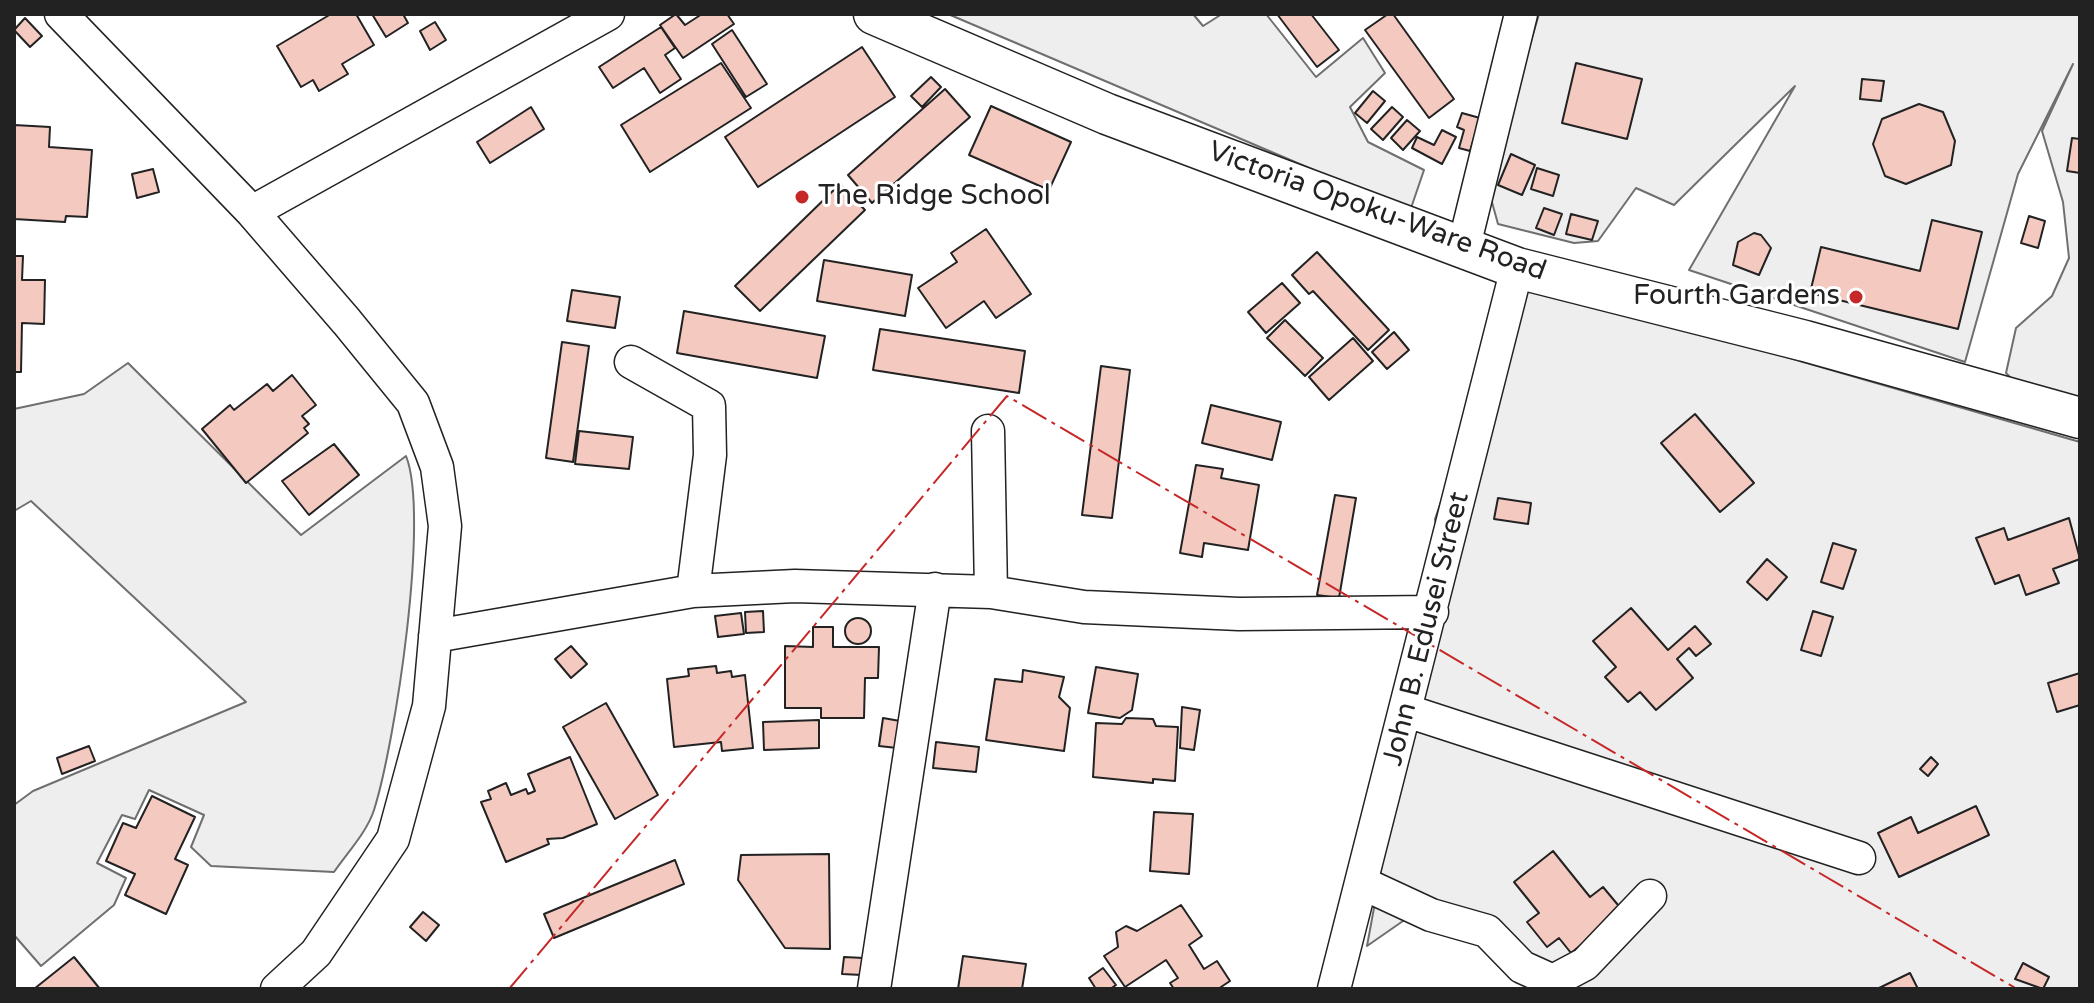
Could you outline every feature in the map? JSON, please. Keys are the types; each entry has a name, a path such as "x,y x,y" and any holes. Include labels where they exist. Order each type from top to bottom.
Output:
{"main road":[{"name":"Victoria Opoku-Ware Road","path":"874,14 1107,114 1517,268 1805,341 2080,418"}],"street":[{"path":"61,14 252,212 413,403 437,467 445,526 429,706 393,839 316,953 277,989"},
{"path":"252,212 608,14"},
{"path":"1464,246 1514,17"},
{"name":"John B. Edusei Street","path":"1334,989 1517,268"},
{"path":"631,362 709,406 710,455 693,591"},
{"path":"988,431 991,592"},
{"path":"435,636 693,591 795,586 991,592 1084,607 1208,613 1432,612"},
{"path":"874,989 935,589"},
{"path":"1407,711 1859,858"},
{"path":"1362,883 1431,915 1487,931 1522,967 1553,981 1585,964 1650,896"}],"shaded area":[{"path":"948,14 1193,14 1203,26 1222,14 1266,14 1316,77 1363,38 1385,73 1350,107 1368,142 1424,170 1410,211"},
{"path":"1539,14 2080,14 2080,411 2029,396 2006,373 2016,328 2052,296 2069,258 2063,202 2042,131 2073,64 2018,174 1965,362 1689,270 1795,86 1674,205 1636,188 1598,241 1574,243 1498,224 1490,195 1494,168"},
{"path":"1527,282 2080,442 2080,989 1556,989 1460,914 1403,921 1367,946 1440,549 1435,519 1464,435"},
{"path":"128,363 301,535 406,456 412,486 414,527 412,577 400,685 374,810 362,834 334,872 211,866 191,847 204,815 149,790 135,819 122,815 97,863 126,878 114,905 41,966 14,935 14,805 33,791 246,702 31,501 14,511 14,409 84,394"}],"building":[{"path":"331,14 356,14 374,45 342,64 348,74 319,91 313,80 301,87 277,46"},
{"path":"372,14 403,14 408,23 386,37"},
{"path":"676,14 685,25 702,14 727,14 734,24 683,58 660,25"},
{"path":"1277,14 1311,14 1339,50 1317,67"},
{"path":"1388,14 1393,14 1454,99 1429,118 1365,30"},
{"path":"25,18 42,36 30,47 14,30"},
{"path":"435,22 446,40 430,50 420,31"},
{"path":"661,27 675,48 665,55 681,79 660,93 644,68 613,88 599,67"},
{"path":"732,30 767,84 746,97 712,44"},
{"path":"862,47 895,97 758,187 725,137"},
{"path":"721,63 751,108 650,172 621,125"},
{"path":"1576,63 1642,79 1627,139 1562,123"},
{"path":"931,77 941,87 922,107 911,96"},
{"path":"1862,79 1884,81 1881,101 1860,99"},
{"path":"945,89 970,117 872,203 848,175"},
{"path":"1373,91 1385,101 1367,123 1355,113"},
{"path":"1919,104 1943,112 1955,141 1951,165 1906,184 1885,176 1873,144 1882,119"},
{"path":"991,106 1071,142 1049,190 969,155"},
{"path":"531,107 544,129 490,163 477,142"},
{"path":"1392,107 1403,117 1383,140 1371,129"},
{"path":"1462,113 1480,118 1470,151 1459,148 1464,130 1457,127"},
{"path":"1407,120 1420,131 1403,150 1391,138"},
{"path":"14,125 50,127 49,147 92,150 87,217 66,216 65,222 14,219"},
{"path":"1442,130 1456,137 1442,164 1412,148 1417,137 1434,145"},
{"path":"2072,138 2080,139 2080,173 2067,171"},
{"path":"1511,154 1535,165 1522,195 1498,185"},
{"path":"1537,168 1559,175 1553,196 1531,189"},
{"path":"153,169 159,192 137,198 132,174"},
{"path":"840,184 865,210 760,311 735,286"},
{"path":"1544,208 1562,214 1554,235 1536,228"},
{"path":"1571,214 1598,221 1592,240 1566,234"},
{"path":"2029,216 2045,221 2038,248 2021,243"},
{"path":"1932,220 1982,232 1958,329 1810,293 1821,247 1920,271"},
{"path":"986,229 1031,294 996,318 984,301 946,328 918,288 957,262 951,253"},
{"path":"1754,233 1761,235 1771,248 1759,275 1733,265 1738,242"},
{"path":"1317,252 1389,330 1368,350 1313,291 1309,294 1292,275"},
{"path":"14,256 23,256 22,280 45,280 44,324 22,323 21,372 14,372"},
{"path":"824,260 912,275 905,316 817,301"},
{"path":"1282,283 1300,303 1266,333 1248,312"},
{"path":"572,290 620,297 615,328 567,321"},
{"path":"684,311 825,336 817,378 677,353"},
{"path":"1285,320 1323,358 1305,376 1267,338"},
{"path":"880,329 1025,351 1019,393 873,370"},
{"path":"1394,332 1409,350 1387,369 1372,352"},
{"path":"1353,338 1373,361 1329,400 1309,377"},
{"path":"562,342 589,346 573,462 546,458"},
{"path":"1101,366 1130,370 1112,518 1082,515"},
{"path":"292,375 316,405 302,416 309,424 304,428 308,433 246,483 202,429 230,405 234,410 267,384 273,391"},
{"path":"1211,405 1281,422 1272,460 1202,443"},
{"path":"1695,414 1754,483 1720,512 1661,443"},
{"path":"579,431 633,437 629,469 575,464"},
{"path":"334,444 359,475 309,515 282,481"},
{"path":"1196,465 1223,469 1221,478 1259,485 1248,550 1204,543 1202,557 1180,553"},
{"path":"1335,495 1356,498 1339,598 1317,595"},
{"path":"1498,498 1531,503 1528,524 1494,519"},
{"path":"2069,518 2080,559 2053,569 2059,583 2026,595 2019,575 1995,584 1976,538 2004,528 2008,540"},
{"path":"1833,543 1856,550 1843,589 1821,582"},
{"path":"1767,559 1787,577 1767,600 1747,582"},
{"path":"1631,608 1668,650 1695,626 1711,644 1696,656 1689,648 1677,659 1693,678 1656,710 1640,692 1628,702 1605,677 1616,667 1593,641"},
{"path":"763,611 764,632 746,633 745,612"},
{"path":"1813,611 1833,617 1821,656 1801,650"},
{"path":"741,613 744,634 718,637 715,616"},
{"path":"858,618 867,622 871,631 867,640 858,644 849,640 845,631 849,622"},
{"path":"813,627 833,627 833,647 879,647 878,678 865,678 864,718 821,718 821,708 785,708 785,646 813,647"},
{"path":"571,646 587,664 571,678 555,659"},
{"path":"716,666 717,673 731,671 732,677 745,675 753,748 722,751 721,742 674,747 667,679 689,676 688,669"},
{"path":"1096,667 1138,674 1132,710 1120,718 1088,713"},
{"path":"1023,670 1064,677 1059,697 1070,708 1064,751 986,740 995,679 1022,682"},
{"path":"2080,673 2080,705 2057,712 2048,683"},
{"path":"606,703 658,795 615,819 563,727"},
{"path":"1182,707 1200,710 1194,750 1180,748"},
{"path":"883,718 900,721 897,748 879,746"},
{"path":"1126,718 1153,719 1156,726 1178,727 1175,781 1153,779 1153,783 1093,777 1096,723 1122,724"},
{"path":"819,720 819,748 764,750 763,722"},
{"path":"936,742 979,747 976,772 933,768"},
{"path":"89,746 95,761 62,774 57,758"},
{"path":"570,757 597,824 563,838 547,839 549,844 506,862 481,802 491,799 488,791 506,783 511,795 526,789 528,794 535,791 528,774"},
{"path":"1931,757 1938,764 1928,776 1920,769"},
{"path":"152,796 195,817 175,859 188,865 166,914 125,895 135,874 106,861 123,823 136,828"},
{"path":"1976,806 1989,835 1899,877 1878,833 1911,817 1918,833"},
{"path":"1154,812 1193,814 1189,874 1150,871"},
{"path":"1553,851 1590,897 1603,887 1623,911 1571,953 1559,938 1547,947 1527,922 1539,913 1514,882"},
{"path":"829,854 830,949 785,948 738,880 741,855"},
{"path":"675,860 684,884 554,938 544,914"},
{"path":"1181,905 1202,936 1189,945 1204,969 1217,961 1230,981 1218,989 1174,989 1170,983 1178,978 1166,960 1125,987 1104,956 1118,947 1116,932 1126,926 1137,931"},
{"path":"423,912 439,925 426,941 410,927"},
{"path":"963,956 1026,964 1022,989 958,989"},
{"path":"74,957 100,989 34,989"},
{"path":"844,957 864,958 862,975 842,974"},
{"path":"2023,963 2049,977 2043,989 2015,979"},
{"path":"1103,968 1116,985 1110,989 1096,989 1089,978"},
{"path":"1910,973 1918,989 1877,989"}],"power":[{"path":"509,989 1007,396 2017,989"}],"place":[{"name":"The Ridge School","path":"802,197"},
{"name":"Fourth Gardens","path":"1856,297"}]}
